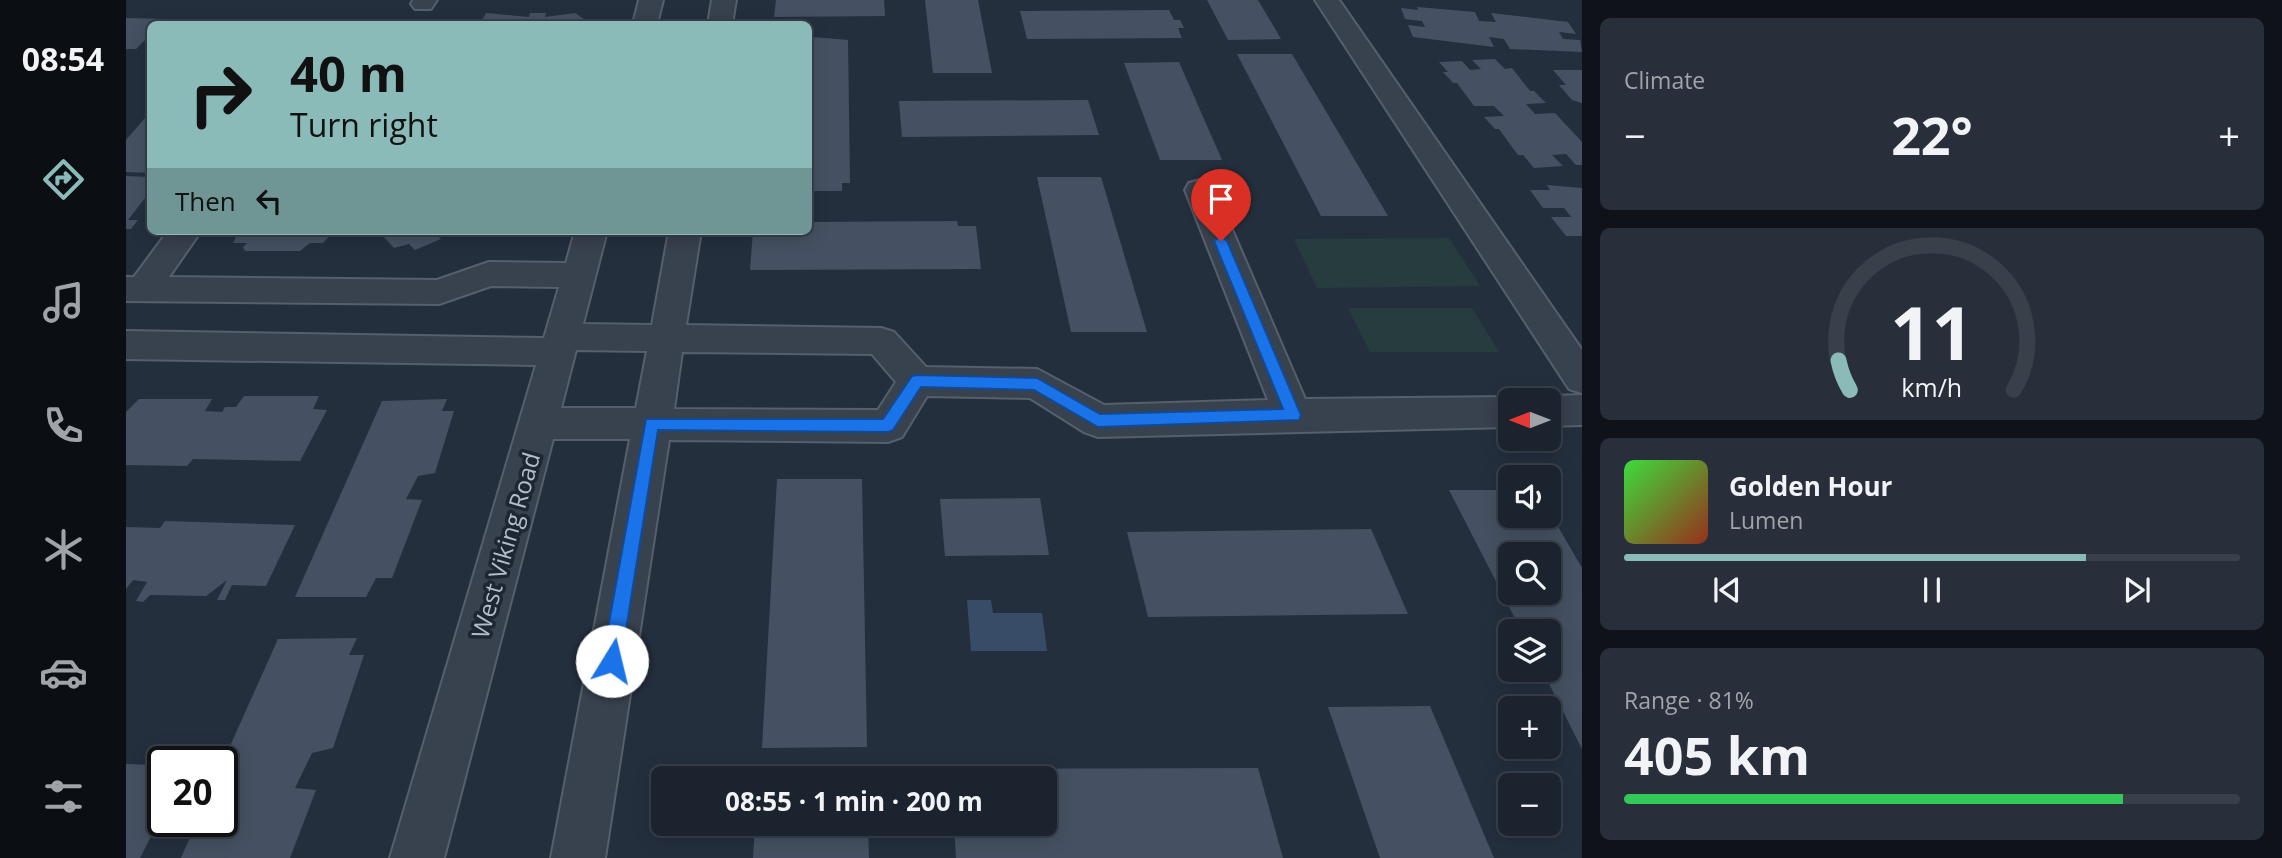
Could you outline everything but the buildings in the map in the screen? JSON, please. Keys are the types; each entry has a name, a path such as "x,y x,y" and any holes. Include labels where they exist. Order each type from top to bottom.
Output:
{"street":[{"path":"646,21 651,0"},
{"path":"720,21 724,0"},
{"path":"1327,0 1582,379"},
{"path":"1200,190 1293,415"},
{"path":"135,289 182,235"},
{"name":"West Viking Road","path":"417,858 590,235"},
{"path":"578,858 684,235"},
{"path":"135,289 439,292 489,274 579,275"},
{"path":"126,345 561,344 667,338 881,341 917,381 1037,384 1098,421 1498,412"},
{"path":"539,423 888,426 917,381"},
{"path":"1561,411 1582,410"}],"green space":[{"path":"1449,238 1480,286 1317,288 1294,239"},
{"path":"1348,308 1472,308 1499,352 1370,352"}],"water":[{"path":"967,600 991,600 993,613 1042,613 1047,651 971,651"}],"route":[{"path":"612,661 651,424 888,426 917,381 1037,384 1098,421 1293,415 1221,241"}]}
